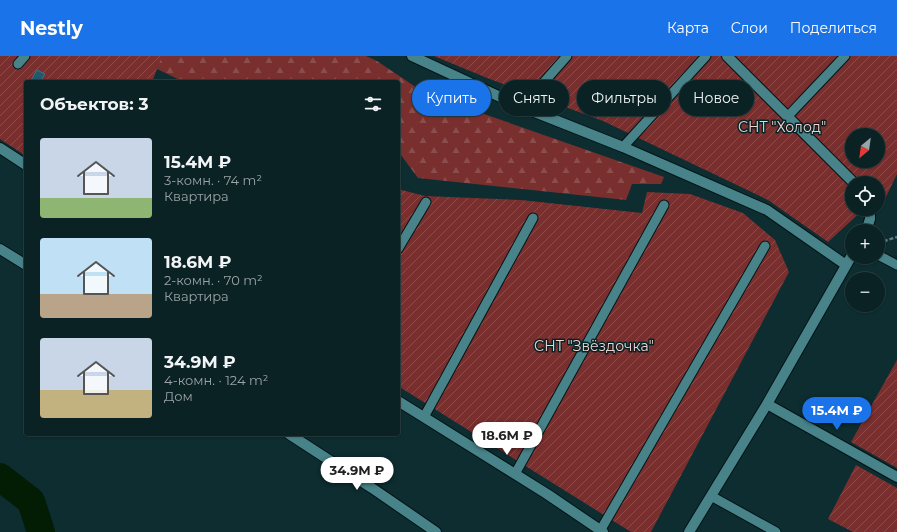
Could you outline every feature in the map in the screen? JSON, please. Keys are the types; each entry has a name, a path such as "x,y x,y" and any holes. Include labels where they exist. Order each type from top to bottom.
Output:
{"street":[{"path":"412,56 424,58 499,96"},
{"path":"727,56 847,176"},
{"path":"545,116 623,147 767,210 846,265 767,404 689,532"},
{"path":"0,148 24,164"},
{"path":"0,249 24,264"},
{"path":"400,402 548,494 602,531"},
{"path":"767,404 897,477"},
{"path":"292,436 436,532"}],"lane":[{"path":"18,64 25,56"},
{"path":"546,80 567,56"},
{"path":"623,147 706,56"},
{"path":"788,116 845,56"},
{"path":"400,246 426,202"},
{"path":"515,474 664,205"},
{"path":"424,417 533,218"},
{"path":"602,531 765,246"},
{"path":"885,259 897,265"},
{"path":"711,496 776,532"}],"path":[{"path":"885,241 897,237"}],"green space":[{"path":"0,56 162,56 153,80 24,80 24,155 0,139"},
{"path":"161,56 366,56 377,61 412,85 412,116 490,116 664,177 661,184 632,184 626,200 418,178 400,154 400,80 180,80 157,69"},
{"name":"СНТ \"Холод\"","path":"434,56 897,56 897,174 885,199 885,176 845,176 845,216 856,216 848,224 845,224 845,226 828,242 768,200 603,121 590,116 671,116 671,80 577,80 577,111 569,108 569,80 499,80 499,82"},
{"name":"СНТ \"Звёздочка\"","path":"400,190 425,196 521,200 642,213 647,192 690,194 743,213 775,240 789,272 651,532 631,532 400,387"},
{"path":"897,360 897,468 851,442"},
{"path":"856,465 897,488 897,532 853,532 828,519"}],"building":[{"path":"37,70 45,74 41,80 31,80"}],"waterway":[{"path":"0,477 31,501 41,532"}]}
